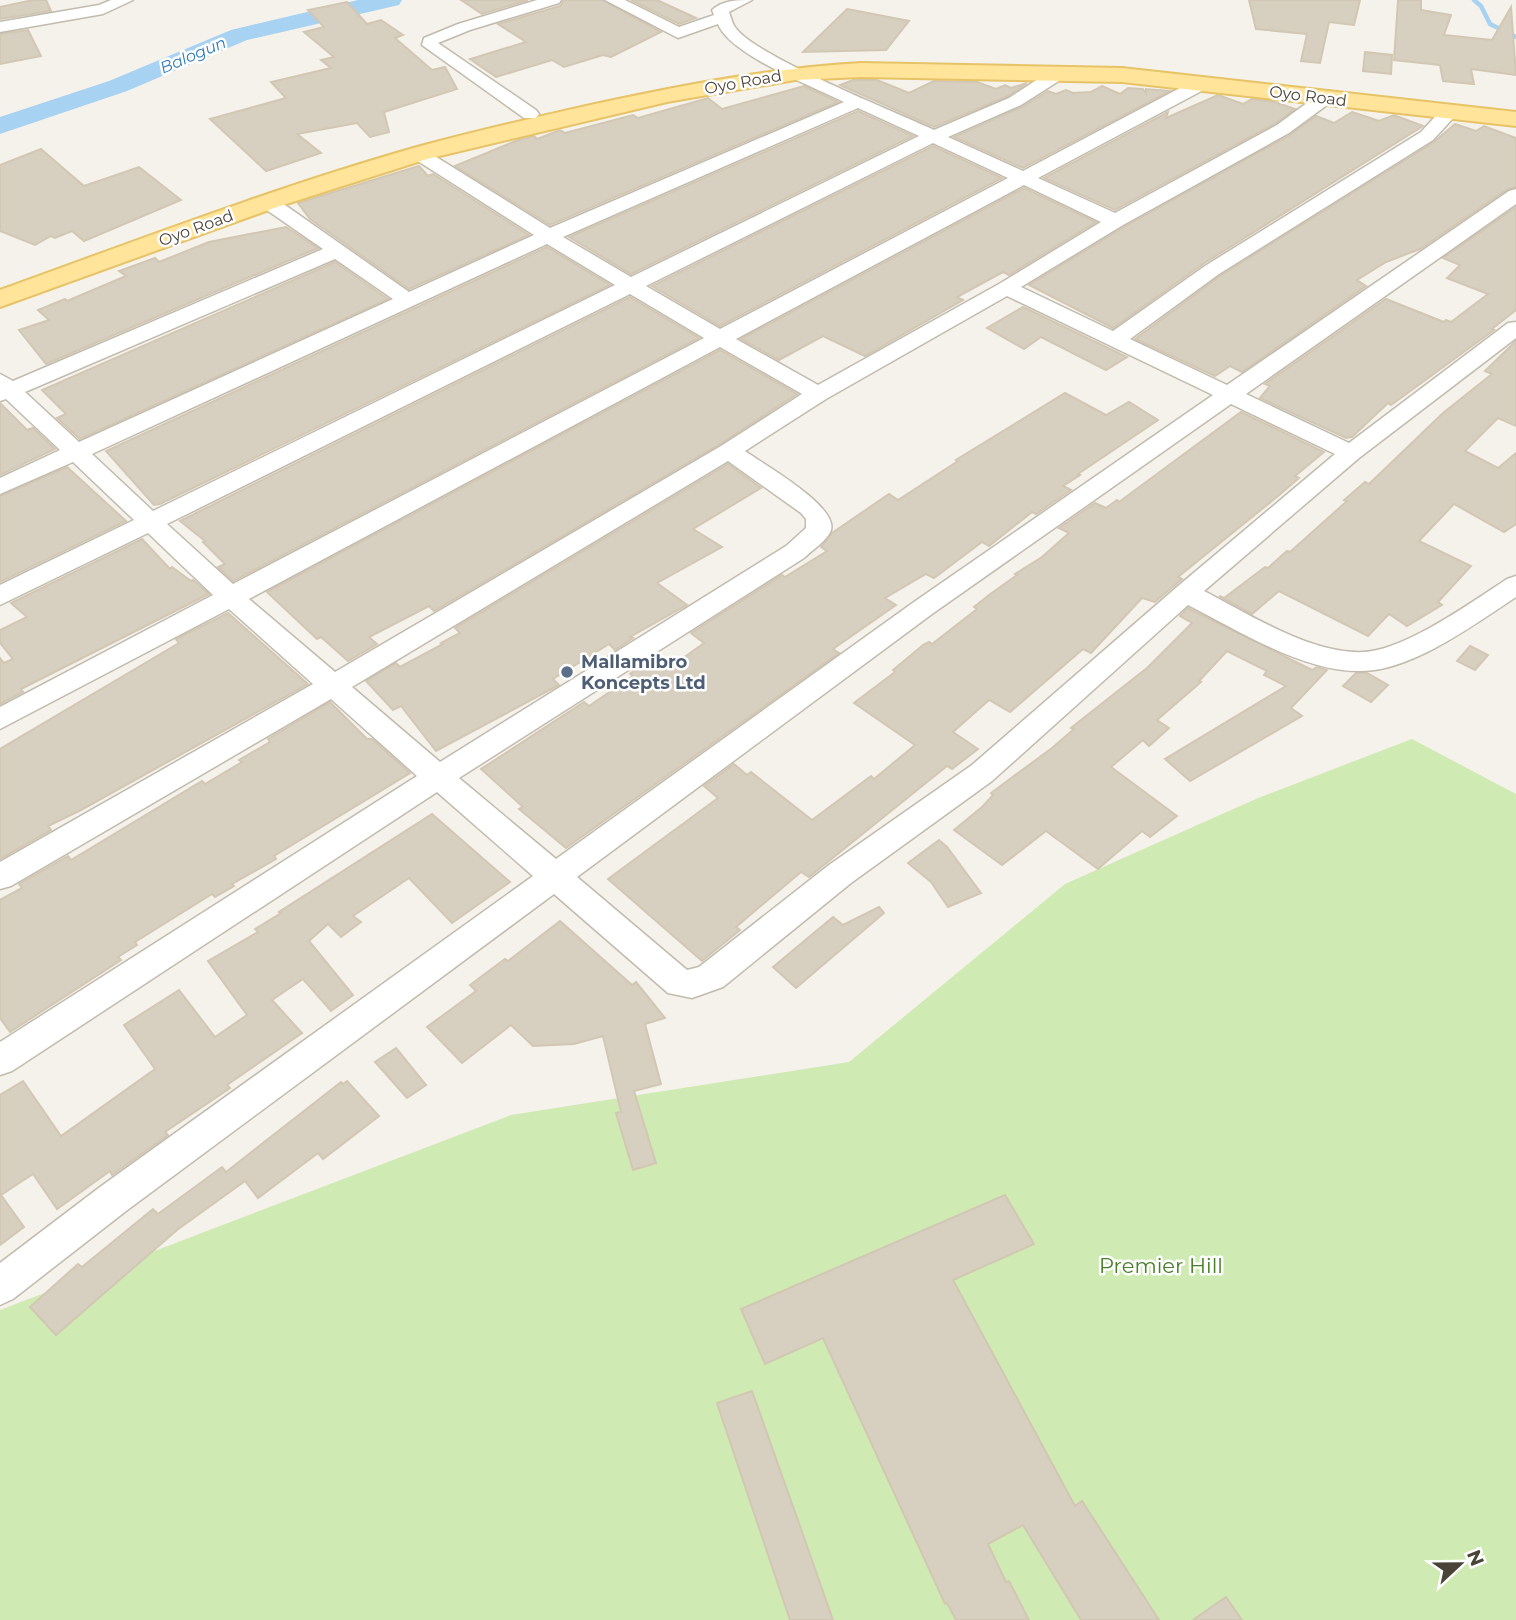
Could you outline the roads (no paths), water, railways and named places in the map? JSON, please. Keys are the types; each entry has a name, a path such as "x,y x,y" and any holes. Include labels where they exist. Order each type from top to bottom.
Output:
{"main road":[{"name":"Oyo Road","path":"0,286 274,185 410,143 655,86 787,69 917,59 1121,64 1516,107"},
{"name":"Oyo Road","path":"0,299 268,202 419,154 519,128 787,69 1122,75 1516,119"}],"street":[{"path":"0,27 103,9 125,0"},
{"path":"530,114 430,45 430,41 464,27 553,0"},
{"path":"612,0 678,33 723,17"},
{"path":"744,0 720,10 728,30 744,44 856,103 1116,221"},
{"path":"0,596 932,138 1035,90 1059,73"},
{"path":"0,719 1203,83"},
{"path":"0,877 332,686 729,452 818,394 1006,288 1116,221 1283,129 1325,98"},
{"path":"0,487 546,237 856,103"},
{"path":"1114,340 1212,270 1427,136 1449,112"},
{"path":"419,154 628,287 818,394"},
{"path":"0,1286 113,1199 923,608 1516,195"},
{"path":"268,202 409,301"},
{"path":"337,251 3,388 332,686 680,983 692,984 711,977 840,874 982,773 1186,593 1351,453 1516,328"},
{"path":"1006,288 1351,453"},
{"path":"0,1060 438,777 795,551 819,530 818,518 810,508 729,452"},
{"path":"1186,593 1285,641 1324,655 1365,662 1391,656 1415,645 1516,585"}],"waterway":[{"name":"Balogun","path":"0,126 118,86 239,35 391,0"},
{"path":"1474,0 1481,6 1490,24 1516,37"}],"place":[{"name":"Mallamibro Koncepts Ltd","path":"567,672"}],"park label":[{"name":"Premier Hill","path":"1161,1265"}]}
